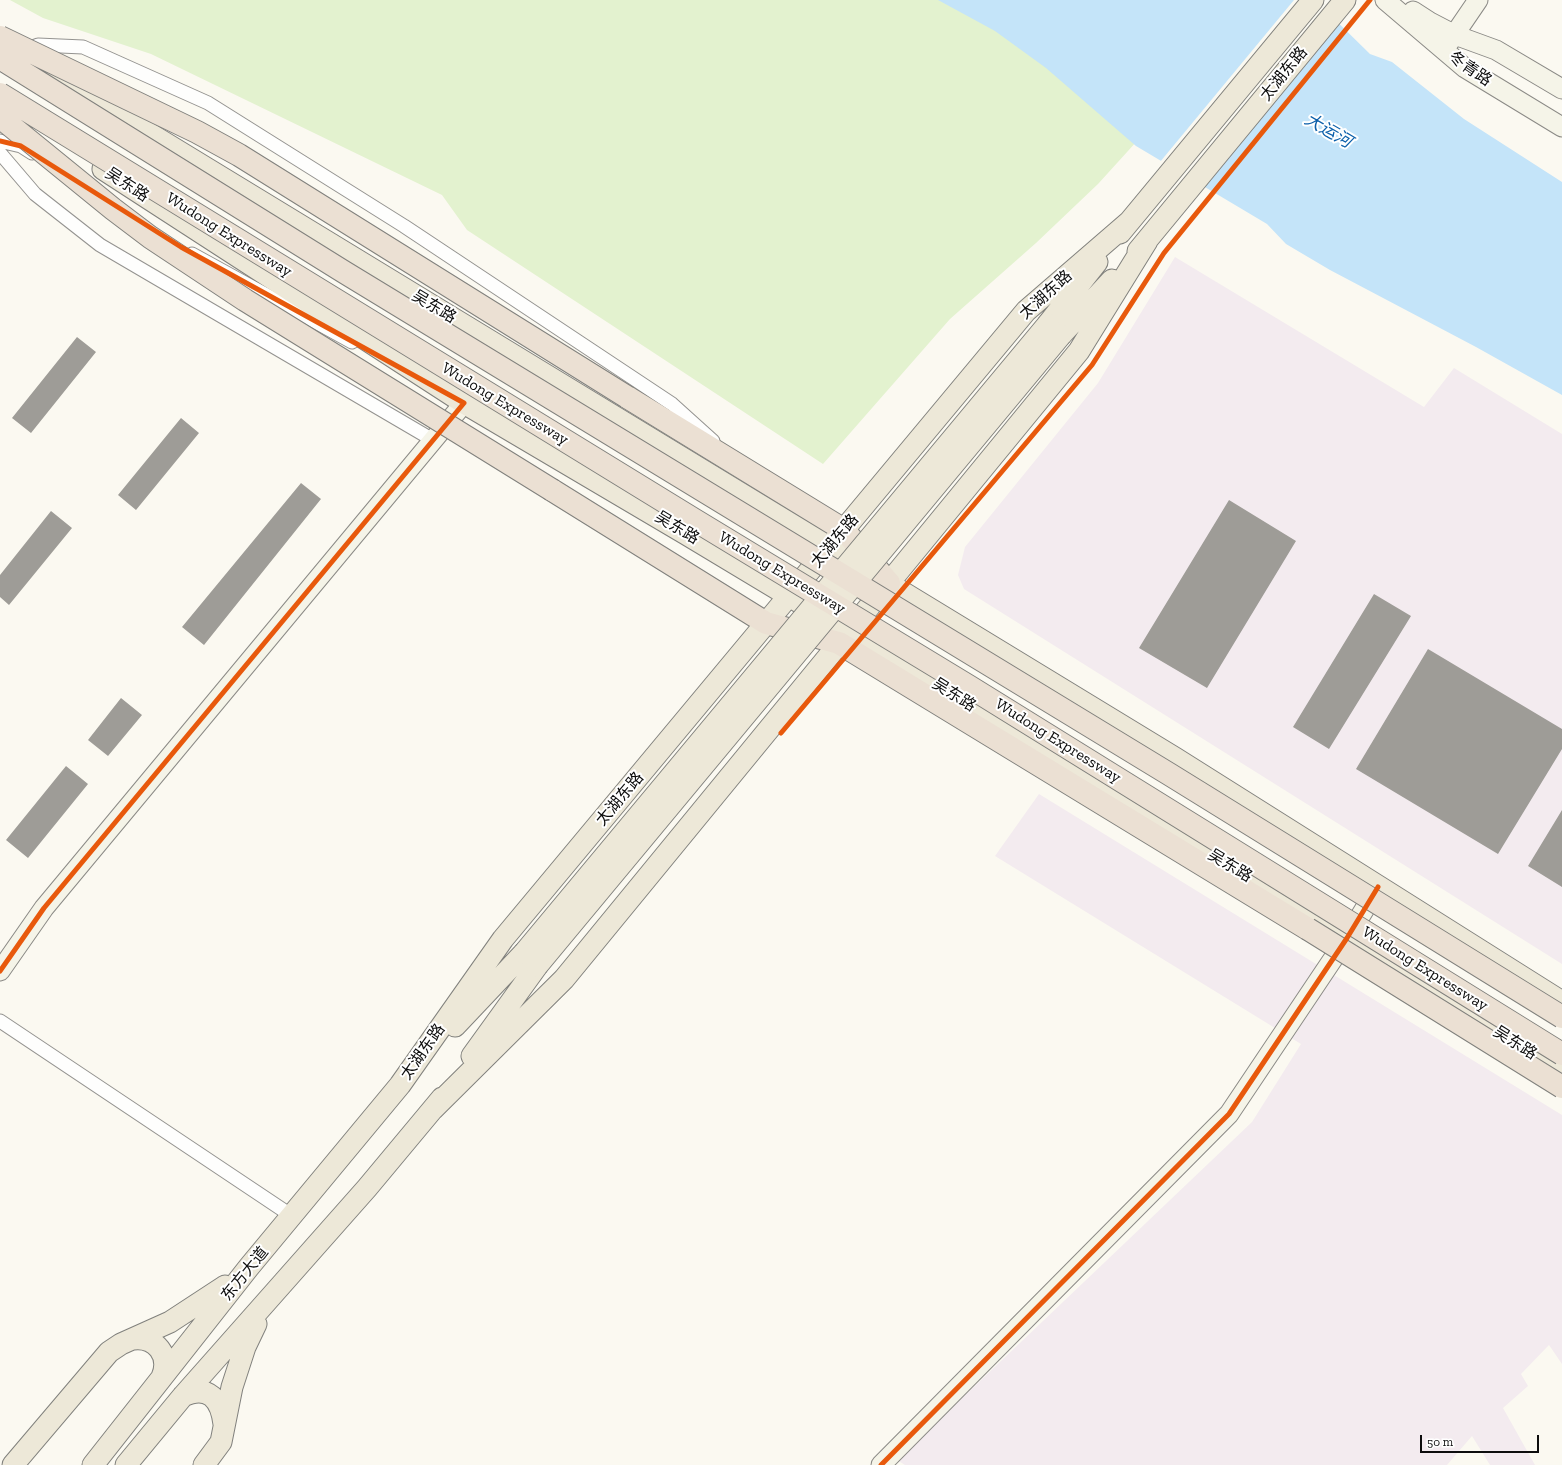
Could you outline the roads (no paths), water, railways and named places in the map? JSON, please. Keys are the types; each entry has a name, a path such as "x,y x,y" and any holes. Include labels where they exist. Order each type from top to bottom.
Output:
{"highway":[{"path":"0,37 197,132 239,155 627,397 844,530 889,584"},
{"name":"Wudong Expressway","path":"0,59 344,272 1169,774 1562,1017"},
{"name":"Wudong Expressway","path":"0,94 1018,716 1562,1054"},
{"path":"0,117 112,209 150,238 245,300 766,623 844,637 1562,1087"}],"main road":[{"name":"太湖东路","path":"433,1109 530,960 1048,324 1129,222 1313,0"},
{"name":"太湖东路","path":"400,1085 530,960 1061,335 1147,241 1345,0"},
{"name":"吴东路","path":"0,42 1176,758 1562,1002"},
{"name":"吴东路","path":"0,104 28,120 464,403 789,595 844,637 1348,938 1562,1072"},
{"name":"太湖东路","path":"400,1085 503,939 1026,311 1129,222"},
{"name":"太湖东路","path":"433,1109 564,979 889,584 1079,350 1147,241"},
{"name":"东方大道","path":"93,1465 249,1267 335,1166 400,1085"},
{"path":"126,1465 183,1396 367,1188 433,1109"},
{"path":"13,1465 102,1358 115,1347 170,1322 194,1308 249,1267"},
{"path":"204,1465 221,1442 232,1387 245,1346 262,1313 275,1293"},
{"path":"133,1339 139,1338 151,1341 160,1349 165,1360 165,1371 162,1377"},
{"path":"183,1396 194,1392 209,1394 220,1405 224,1425"}],"street":[{"name":"冬青路","path":"1385,0 1445,40 1475,75 1562,127"},
{"path":"1401,0 1430,22 1445,40"},
{"path":"1445,40 1467,0"},
{"path":"1445,40 1478,0"},
{"name":"冬青路","path":"1445,40 1496,50 1562,89"},
{"path":"0,59 38,45 84,47 208,103 404,226 672,404 746,470"},
{"path":"0,141 21,146 181,247 464,403 44,908 0,971"},
{"path":"0,153 35,194 100,245 433,440"},
{"path":"881,1465 1229,1114 1348,938 1378,887"},
{"path":"0,1021 292,1216"}],"water":[{"name":"大运河","path":"938,0 1315,0 1370,54 1392,62 1464,119 1562,182 1562,395 1476,347 1330,270 1286,244 1267,224 1136,146 1046,68 995,31"}]}
